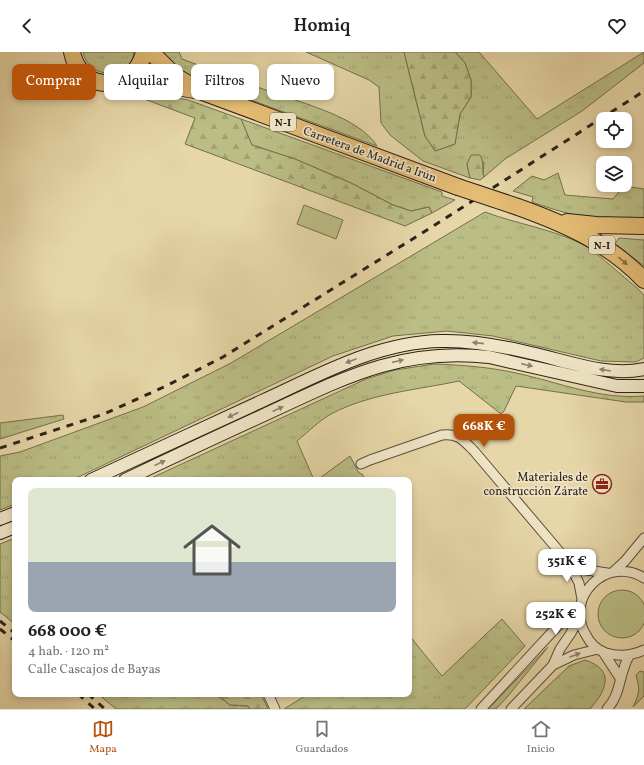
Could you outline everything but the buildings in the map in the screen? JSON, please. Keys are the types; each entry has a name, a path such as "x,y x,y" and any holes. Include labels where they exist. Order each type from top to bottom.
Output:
{"highway":[{"path":"141,64 144,52"},
{"name":"N-I","path":"151,52 175,76 191,86"},
{"path":"70,54 80,70 96,82 104,83"},
{"name":"Carretera de Madrid a Irún","path":"222,100 458,187 553,220"},
{"name":"N-I","path":"553,220 596,225 644,226"},
{"name":"N-I","path":"553,220 593,239 614,253 644,280"}],"street":[{"path":"97,477 327,371 374,353 397,347 440,341 482,343 606,370 625,372 644,369"},
{"path":"131,477 333,383 376,367 405,359 432,355 469,355 489,357 618,386 644,386"},
{"path":"361,464 442,436 454,434 458,436 474,451 569,563 579,583 582,599"},
{"path":"0,519 12,514"},
{"path":"0,533 12,528"},
{"path":"511,709 553,665 560,649 571,633 579,614 582,599 588,588 596,579 610,572 625,561 644,538"},
{"path":"569,563 587,570 610,572 626,571 644,578"},
{"path":"579,614 583,631 588,640 600,650 620,678"},
{"path":"481,709 565,618 579,614"},
{"path":"553,665 574,655 600,650 615,656 638,654"},
{"path":"607,709 615,699 623,666 638,654"},
{"path":"269,697 275,709"}],"green space":[{"path":"83,52 134,52 128,64 104,64 104,72 96,70 96,64 90,64"},
{"path":"161,52 179,52 182,59 195,64 191,64 191,78 183,73 183,64 170,64"},
{"path":"306,52 404,52 425,136 435,151 455,144 460,114 471,97 471,80 465,63 455,52 479,52 537,119 644,52 644,63 582,111 505,159 484,177 484,162 467,164 470,178 423,161 390,135 381,123 379,87 369,80"},
{"path":"404,52 455,52 465,63 471,80 471,97 460,114 455,144 435,151 425,136"},
{"path":"259,88 267,91 267,100 295,100 313,106 344,119 357,127 369,136 377,146 251,100 259,100"},
{"path":"147,100 188,100 241,119 252,145 295,159 351,183 393,205 411,211 429,207 432,213 405,226 185,144 195,118"},
{"path":"241,119 442,192 442,196 455,200 432,213 429,207 411,211 393,205 351,183 295,159 251,145"},
{"path":"471,155 480,155 483,164 484,177 480,180 470,178 467,164"},
{"path":"558,173 565,195 613,199 619,192 632,192 632,187 644,189 644,218 615,220 574,215 532,202 533,197 513,191 532,176 544,180"},
{"path":"304,205 343,220 336,239 297,224"},
{"path":"485,212 572,239 584,245 603,259 644,295 644,358 636,362 601,361 493,336 447,331 393,336 333,356 78,477 12,477 12,505 0,510 0,456 20,452 143,407 231,363"},
{"path":"619,238 644,240 644,266 615,244"},
{"path":"434,364 475,367 506,371 595,393 628,397 644,396 644,402 626,402 516,386 504,411 501,414 459,381 394,393 362,401 331,414 297,441 313,477 154,477 366,379 395,370"},
{"path":"63,415 64,419 0,439 0,423"},
{"path":"350,456 359,473 364,477 321,477"},
{"path":"12,539 12,622 0,612 0,544"},
{"path":"622,590 631,592 639,597 644,605 644,623 639,631 631,636 622,638 613,636 605,631 600,623 598,614 600,605 605,597 613,592"},
{"path":"502,619 525,646 465,709 284,709 303,697 412,697 412,639 442,676"},
{"path":"548,647 496,709 488,709"},
{"path":"585,660 595,664 601,669 605,682 604,688 590,709 524,709 569,666"},
{"path":"640,671 644,672 644,696 633,707 639,691 636,675"},
{"path":"102,697 220,697 230,705 248,706 250,709 116,709"},
{"path":"220,697 262,697 268,709 250,709 248,706 230,705"}],"railway":[{"path":"0,448 104,414 166,386 223,357 427,230 644,91"},
{"path":"0,621 12,631"},
{"path":"0,629 12,639"},
{"path":"81,697 95,709"},
{"path":"91,697 105,709"}],"place":[{"name":"Materiales de construcción Zárate","path":"602,484"}]}
